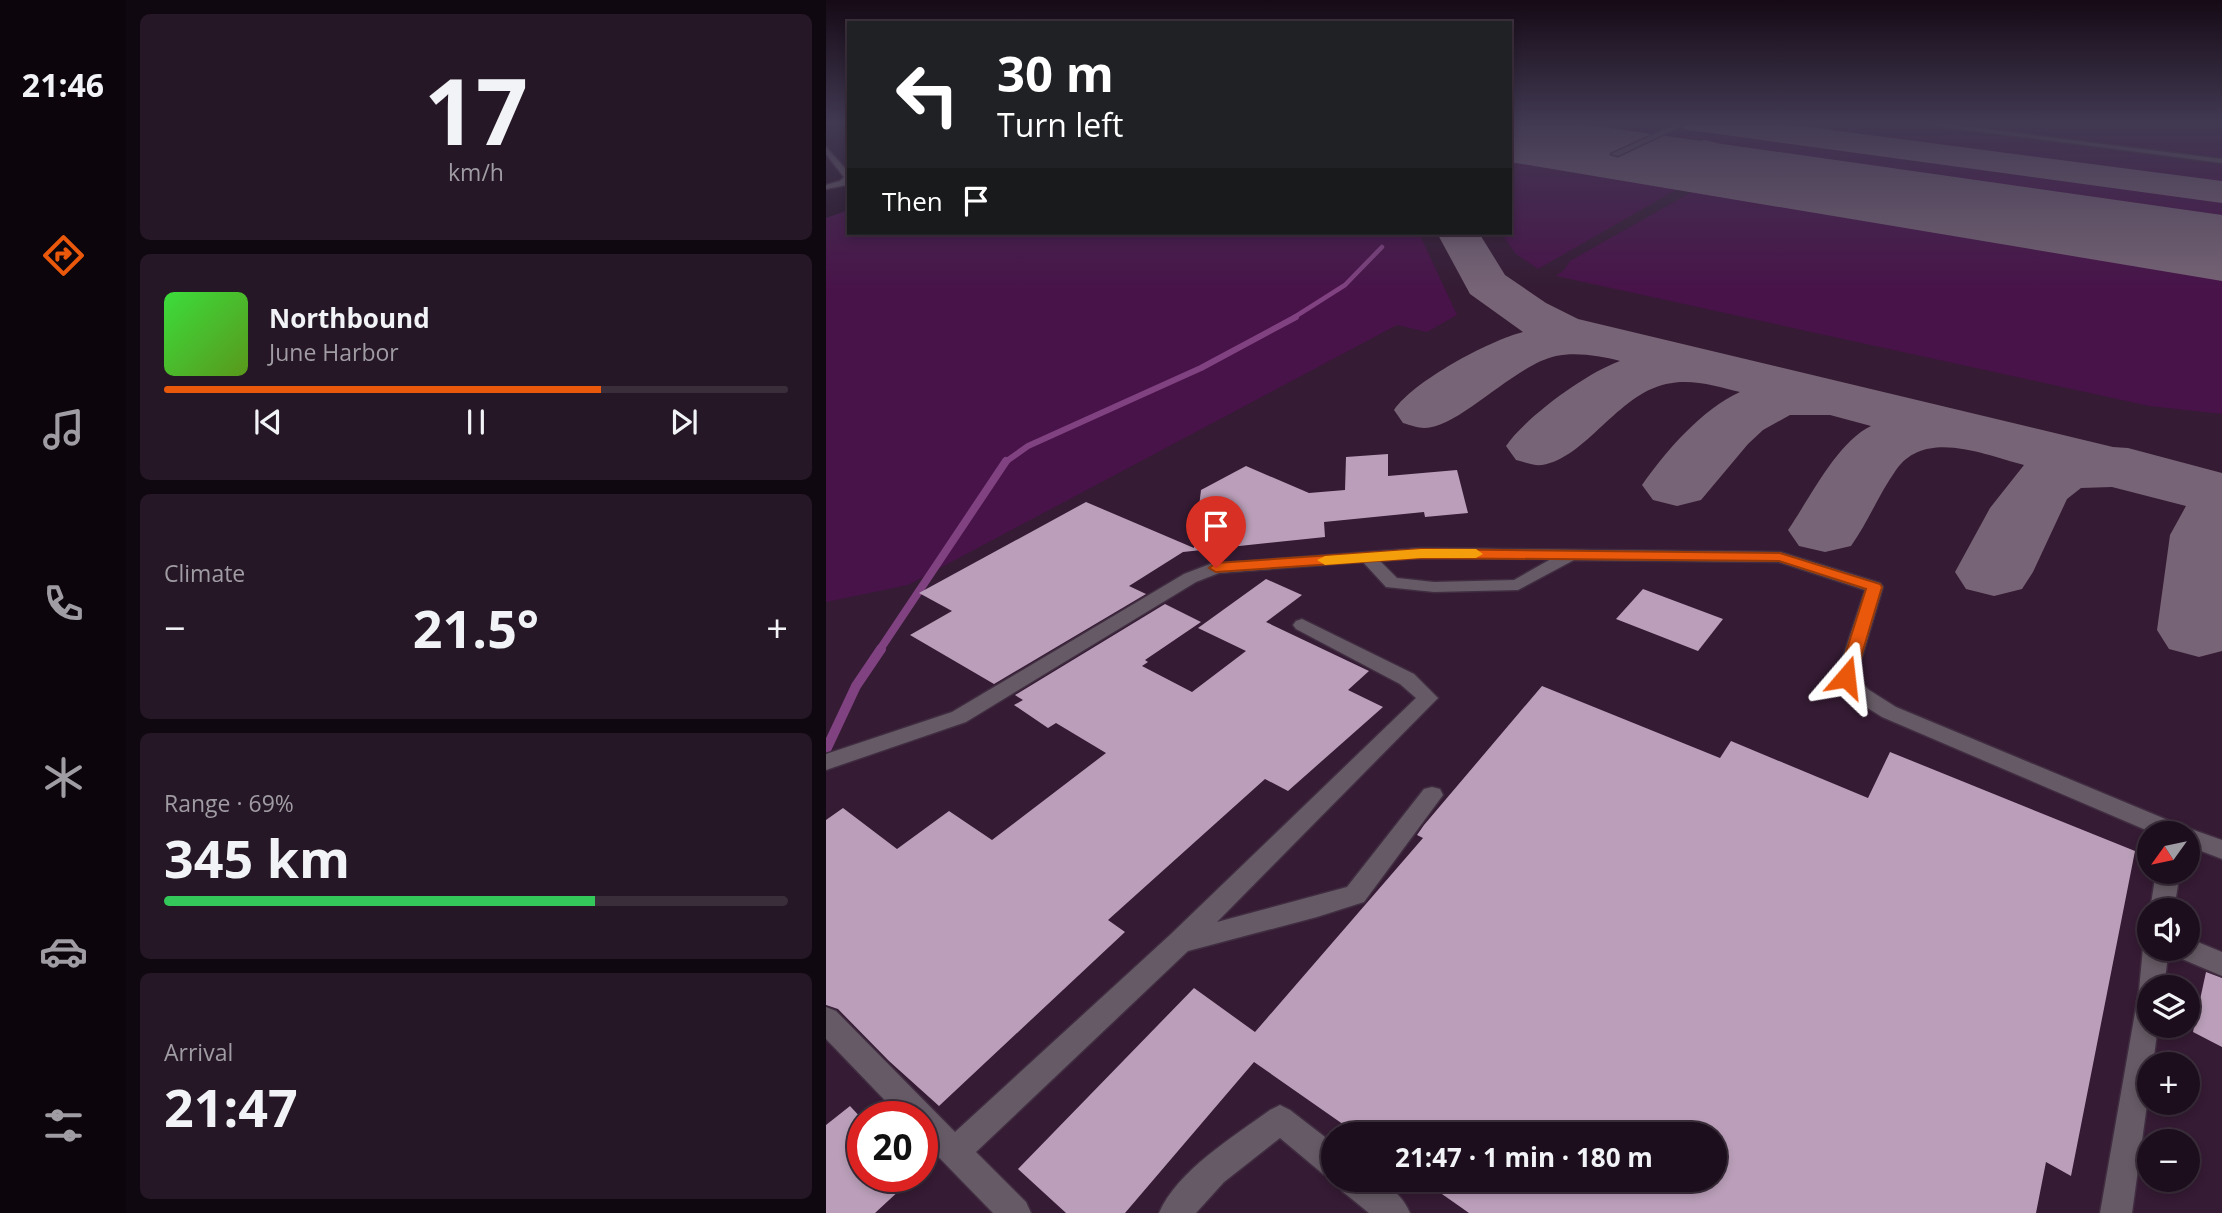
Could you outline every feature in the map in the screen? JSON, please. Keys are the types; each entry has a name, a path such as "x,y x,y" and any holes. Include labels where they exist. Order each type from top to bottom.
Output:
{"lane":[{"path":"826,187 843,183 847,178"},
{"path":"826,762 878,747 959,717 1190,578 1216,568 1421,553 1780,557 1874,587 1846,677 1863,695 1889,712 2146,821"},
{"path":"1367,557 1392,583 1434,587 1517,585 1570,555"},
{"path":"955,1152 1180,942 1428,698 1407,679 1301,625"},
{"path":"1180,942 1355,895 1432,795"},
{"path":"2200,841 2222,849"},
{"path":"2200,955 2222,964"},
{"path":"826,1020 905,1101"},
{"path":"2116,1213 2143,1038"},
{"path":"1175,1213 1213,1171 1280,1120 1321,1153"},
{"path":"938,1135 1015,1213"},
{"path":"1368,1192 1394,1213"}],"shaded area":[{"path":"1512,178 2222,178 2222,1213 826,1213 826,218 847,211 847,235 1512,235"},
{"path":"1512,178 1654,178 1688,183 1538,269 1516,254 1502,235 1512,235"},
{"path":"1870,178 2114,178 2222,192 2222,229"},
{"path":"2173,178 2222,178 2222,184"},
{"path":"1702,186 2193,265 2222,275 2222,414 2149,406 1556,276 1570,261"},
{"path":"847,211 847,235 1420,235 1457,315 1427,332 1397,325 908,585 826,602 826,218"}],"building":[{"path":"1388,454 1388,476 1457,470 1468,513 1425,517 1424,512 1324,522 1325,537 1183,552 1129,586 1146,594 994,684 910,635 952,611 919,593 1086,502 1194,548 1201,490 1246,466 1309,493 1345,490 1346,457"},
{"path":"1266,579 1302,595 1266,622 1369,671 1348,690 1383,707 1288,791 1265,779 1108,920 1125,932 939,1106 938,1101 933,1101 889,1061 838,1009 826,1005 826,820 843,808 897,849 949,811 992,840 1106,753 1056,723 1048,728 1014,705 1023,700 1015,695 1165,604 1201,622 1145,660 1148,662 1142,666 1192,692 1246,651 1198,628"},
{"path":"1643,589 1723,619 1698,651 1616,619"},
{"path":"1542,686 1720,758 1731,741 1868,798 1890,752 2135,851 2071,1176 2046,1162 2036,1213 1469,1213 1439,1192 1727,1192 1727,1122 1340,1122 1254,1062 1125,1213 1066,1213 1018,1169 1194,988 1255,1032 1423,838 1417,835"},
{"path":"2206,972 2222,978 2222,1047 2200,1036 2200,1000"},
{"path":"847,1108 847,1192 898,1192 875,1213 826,1213 826,1125"}],"waterway":[{"path":"1293,318 1345,285 1382,247"},
{"path":"1005,462 1028,446 1201,368 1296,317"},
{"path":"879,651 1005,462"},
{"path":"826,750 856,686 881,649"}],"taxiway":[{"path":"2114,178 2222,192"},
{"path":"1459,235 1487,284 1528,314 1560,330 1967,431"},
{"path":"1425,410 1487,368 1532,346 1579,338 1605,342"},
{"path":"1539,446 1595,400 1632,376 1676,365 1702,366"},
{"path":"1677,485 1725,431 1758,406 1778,399 1830,397"},
{"path":"1825,530 1867,463 1880,448 1900,436 1922,430 1946,428 1967,431"},
{"path":"1967,431 2115,468"},
{"path":"1994,572 2026,508 2049,478 2077,468 2115,468"},
{"path":"2115,468 2128,468"},
{"path":"2115,468 2222,494"},
{"path":"2199,630 2207,535 2213,520 2222,515"}],"runway":[{"path":"1766,178 2222,248"}],"slow traffic":[{"path":"1325,560 1421,553 1476,554"}],"route":[{"path":"1216,568 1421,553 1780,557 1874,587 1846,677"}]}
